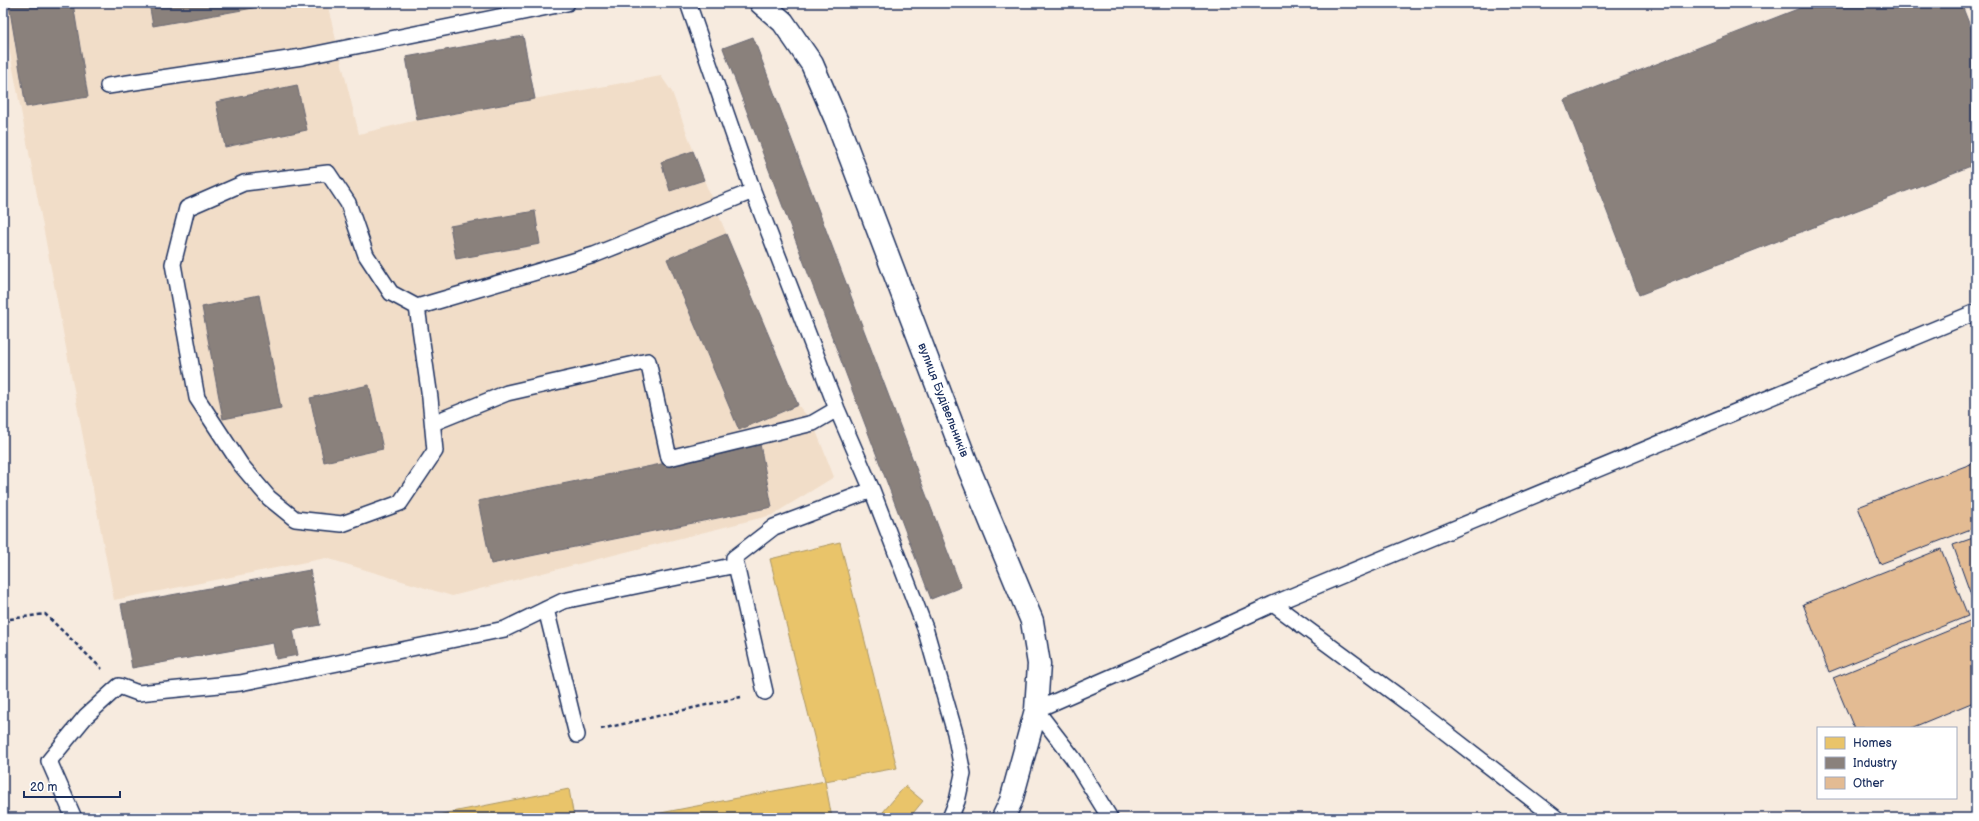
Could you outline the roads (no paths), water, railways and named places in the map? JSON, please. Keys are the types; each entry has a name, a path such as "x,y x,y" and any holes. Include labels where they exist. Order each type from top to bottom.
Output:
{"street":[{"name":"вулиця Будівельників","path":"761,3 782,22 812,64 837,122 967,464 1032,621 1039,664 1036,710 1011,801 1003,818"}],"lane":[{"path":"108,86 302,57 567,3"},
{"path":"688,3 753,191 837,409 872,490 925,628 956,733 963,774 957,801 950,818"},
{"path":"417,307 436,451 400,503 342,524 295,519 270,498 241,464 197,398 173,264 187,208 244,183 328,173 348,203 366,255 391,293 417,307 594,255 753,191"},
{"path":"1110,818 1073,758 1036,710 1273,604 1976,312"},
{"path":"433,423 507,393 648,361 669,458 812,422 837,409"},
{"path":"765,692 734,558 774,526 872,490"},
{"path":"74,818 49,761 86,716 120,686 138,693 240,683 506,629 562,602 736,565"},
{"path":"1273,604 1415,709 1556,818"},
{"path":"546,609 577,735"}]}
